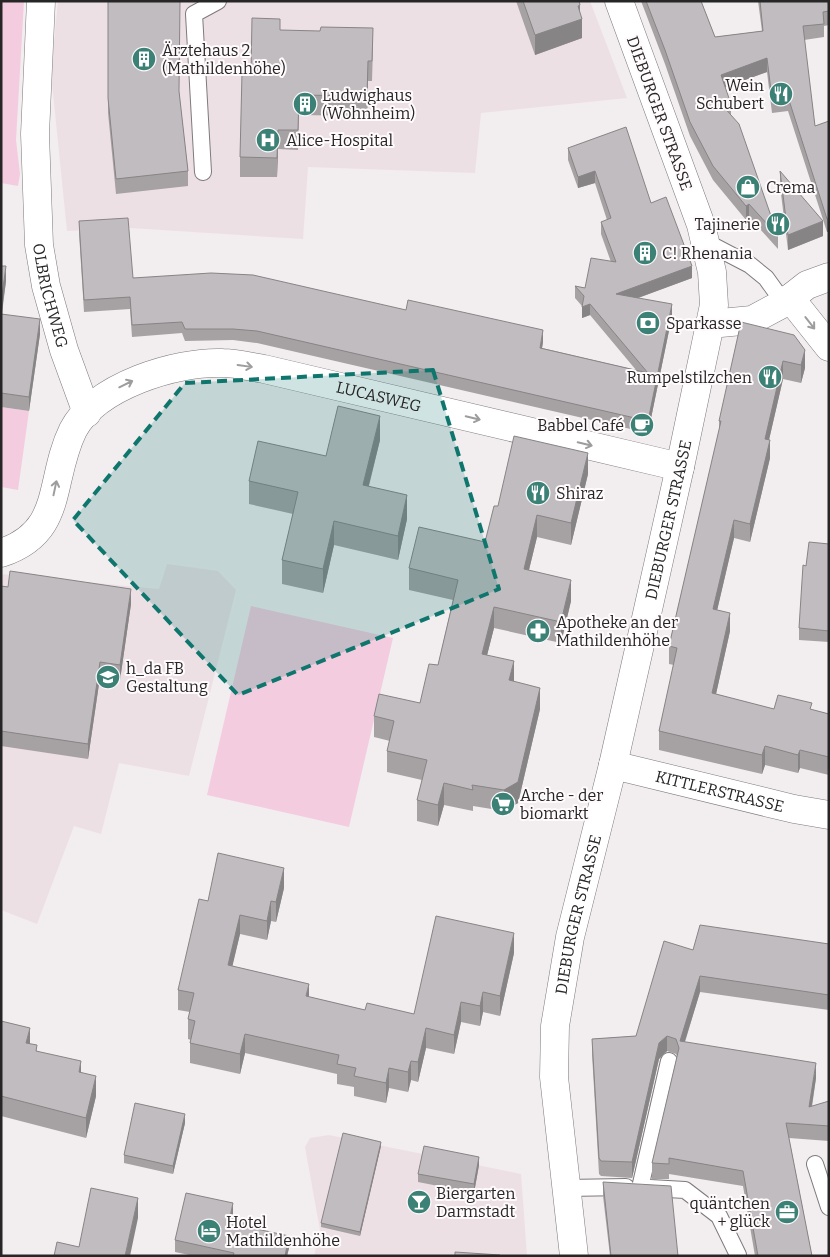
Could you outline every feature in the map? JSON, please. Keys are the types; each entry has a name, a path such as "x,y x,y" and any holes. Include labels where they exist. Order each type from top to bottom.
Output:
{"street":[{"name":"OLBRICHWEG","path":"41,1 35,134 39,245 46,286 64,350 87,412"},
{"name":"DIEBURGER STRASSE","path":"574,1256 554,1077 555,1026 570,937 612,765 680,467 714,305 712,272 706,242 619,1"},
{"path":"710,324 752,320 787,301 807,285 829,276"},
{"path":"787,301 829,348"},
{"name":"LUCASWEG","path":"87,412 109,394 128,383 180,368 222,362 264,369 680,467"},
{"path":"1,553 27,542 44,524 66,446 74,428 87,412"},
{"name":"KITTLERSTRASSE","path":"612,765 794,809 829,815"}],"lane":[{"path":"203,172 194,14 218,1"},
{"path":"706,242 750,264 787,301"},
{"path":"640,1188 669,1061"},
{"path":"815,1164 829,1207"},
{"path":"566,1188 597,1186 685,1190 719,1216 738,1255"}],"highlighted area":[{"path":"433,370 499,589 238,695 73,520 185,383"}],"shaded area":[{"path":"1,1 24,1 16,140 20,174 18,186 1,183"},
{"name":"Alice-Hospital","path":"58,1 590,1 627,98 481,113 475,173 308,167 303,239 130,228 67,231 51,73"},
{"path":"1,407 29,411 18,490 1,487"},
{"name":"h_da FB Gestaltung","path":"167,564 218,571 236,590 189,776 119,763 101,834 74,826 37,924 1,910 1,574 159,589"},
{"path":"251,606 393,638 349,827 207,795"},
{"name":"Biergarten Darmstadt","path":"329,1135 521,1174 527,1256 314,1256 320,1230 305,1147 310,1138"}],"building":[{"name":"Ärztehaus 2 (Mathildenhöhe)","path":"108,1 180,1 179,91 188,171 116,179 108,98"},
{"path":"523,1 579,1 580,5 578,6 582,19 535,35"},
{"path":"646,1 701,1 715,37 763,31 760,1 828,1 829,11 823,12 824,24 803,26 815,126 829,121 829,218 827,219 788,97 772,99 767,58 721,75 731,104 722,105 739,124 778,236 749,204 746,206 713,166 690,122"},
{"name":"Ludwighaus (Wohnheim)","path":"252,18 280,19 280,30 320,31 321,27 373,28 372,61 368,61 367,96 299,95 298,130 278,130 277,158 240,157 242,73 251,73"},
{"path":"626,127 651,203 666,197 692,266 616,294 672,304 648,421 257,331 185,329 182,322 132,325 130,297 84,300 79,221 128,218 133,278 211,273 253,275 406,310 408,300 543,330 540,348 648,373 590,304 582,307 584,296 575,286 585,288 591,258 616,262 601,222 611,218 595,171 578,177 568,148"},
{"path":"780,171 823,221 788,235"},
{"path":"1,266 6,266 1,302"},
{"path":"1,314 40,319 29,397 1,393"},
{"path":"741,322 794,335 805,350 801,365 783,361 765,439 770,440 750,524 734,520 713,609 730,613 712,693 774,709 778,695 812,703 810,709 829,714 829,757 800,750 798,755 765,746 762,755 659,731 677,648 669,646 721,421 719,421"},
{"path":"338,406 380,416 363,485 407,495 398,536 334,521 323,569 282,560 298,492 249,481 258,441 326,456"},
{"path":"514,436 588,453 571,523 537,515 524,569 571,580 561,622 494,607 482,654 514,661 509,680 540,688 518,782 504,790 472,785 473,790 444,783 438,805 417,800 427,760 387,751 394,721 374,716 379,694 420,703 429,664 438,665 458,580 409,568 419,527 485,542 494,506 498,506"},
{"path":"809,542 829,544 829,631 799,628 803,565 806,566"},
{"path":"10,571 131,589 120,665 100,662 88,744 1,731 1,586 8,587"},
{"path":"218,853 284,868 276,902 271,901 267,921 240,915 228,965 309,984 306,996 365,1010 367,1003 414,1014 436,916 514,933 500,996 483,992 480,1006 461,1002 454,1035 426,1028 418,1062 411,1061 408,1072 389,1068 386,1083 354,1076 356,1068 337,1064 339,1055 245,1034 240,1054 190,1043 195,1021 188,1019 194,993 178,990 199,899 208,901"},
{"path":"700,925 829,944 829,995 700,976 680,1041 816,1063 809,1107 829,1101 829,1126 786,1123 812,1256 758,1256 743,1171 669,1158 669,1164 652,1163 679,1048 676,1039 667,1036 659,1043 632,1162 601,1161 599,1158 592,1039 636,1036 664,941 693,950"},
{"path":"1,1021 30,1028 26,1043 37,1045 36,1051 81,1061 79,1072 96,1076 86,1118 1,1096"},
{"path":"135,1103 185,1114 173,1166 124,1155"},
{"path":"343,1133 381,1142 360,1232 321,1223"},
{"path":"424,1146 479,1157 474,1184 418,1174"},
{"path":"603,1182 671,1186 678,1256 611,1256"},
{"path":"91,1188 138,1198 125,1256 54,1256 57,1242 79,1247"},
{"name":"Hotel Mathildenhöhe","path":"186,1193 233,1203 230,1217 244,1221 243,1226 289,1236 285,1256 233,1256 234,1253 175,1240"},
{"path":"455,1252 500,1255 500,1256 455,1256"}],"place":[{"name":"Ärztehaus 2 (Mathildenhöhe)","path":"144,59"},
{"name":"Wein Schubert","path":"781,94"},
{"name":"Ludwighaus (Wohnheim)","path":"305,104"},
{"name":"Alice-Hospital","path":"268,140"},
{"name":"Crema","path":"748,187"},
{"name":"Tajinerie","path":"778,224"},
{"name":"C! Rhenania","path":"645,253"},
{"name":"Sparkasse","path":"648,323"},
{"name":"Rumpelstilzchen","path":"770,377"},
{"name":"Babbel Café","path":"642,425"},
{"name":"Shiraz","path":"538,493"},
{"name":"Apotheke an der Mathildenhöhe","path":"538,631"},
{"name":"h_da FB Gestaltung","path":"108,677"},
{"name":"Arche - der biomarkt","path":"503,804"},
{"name":"Biergarten Darmstadt","path":"419,1202"},
{"name":"quäntchen + glück","path":"787,1212"},
{"name":"Hotel Mathildenhöhe","path":"209,1231"}]}
